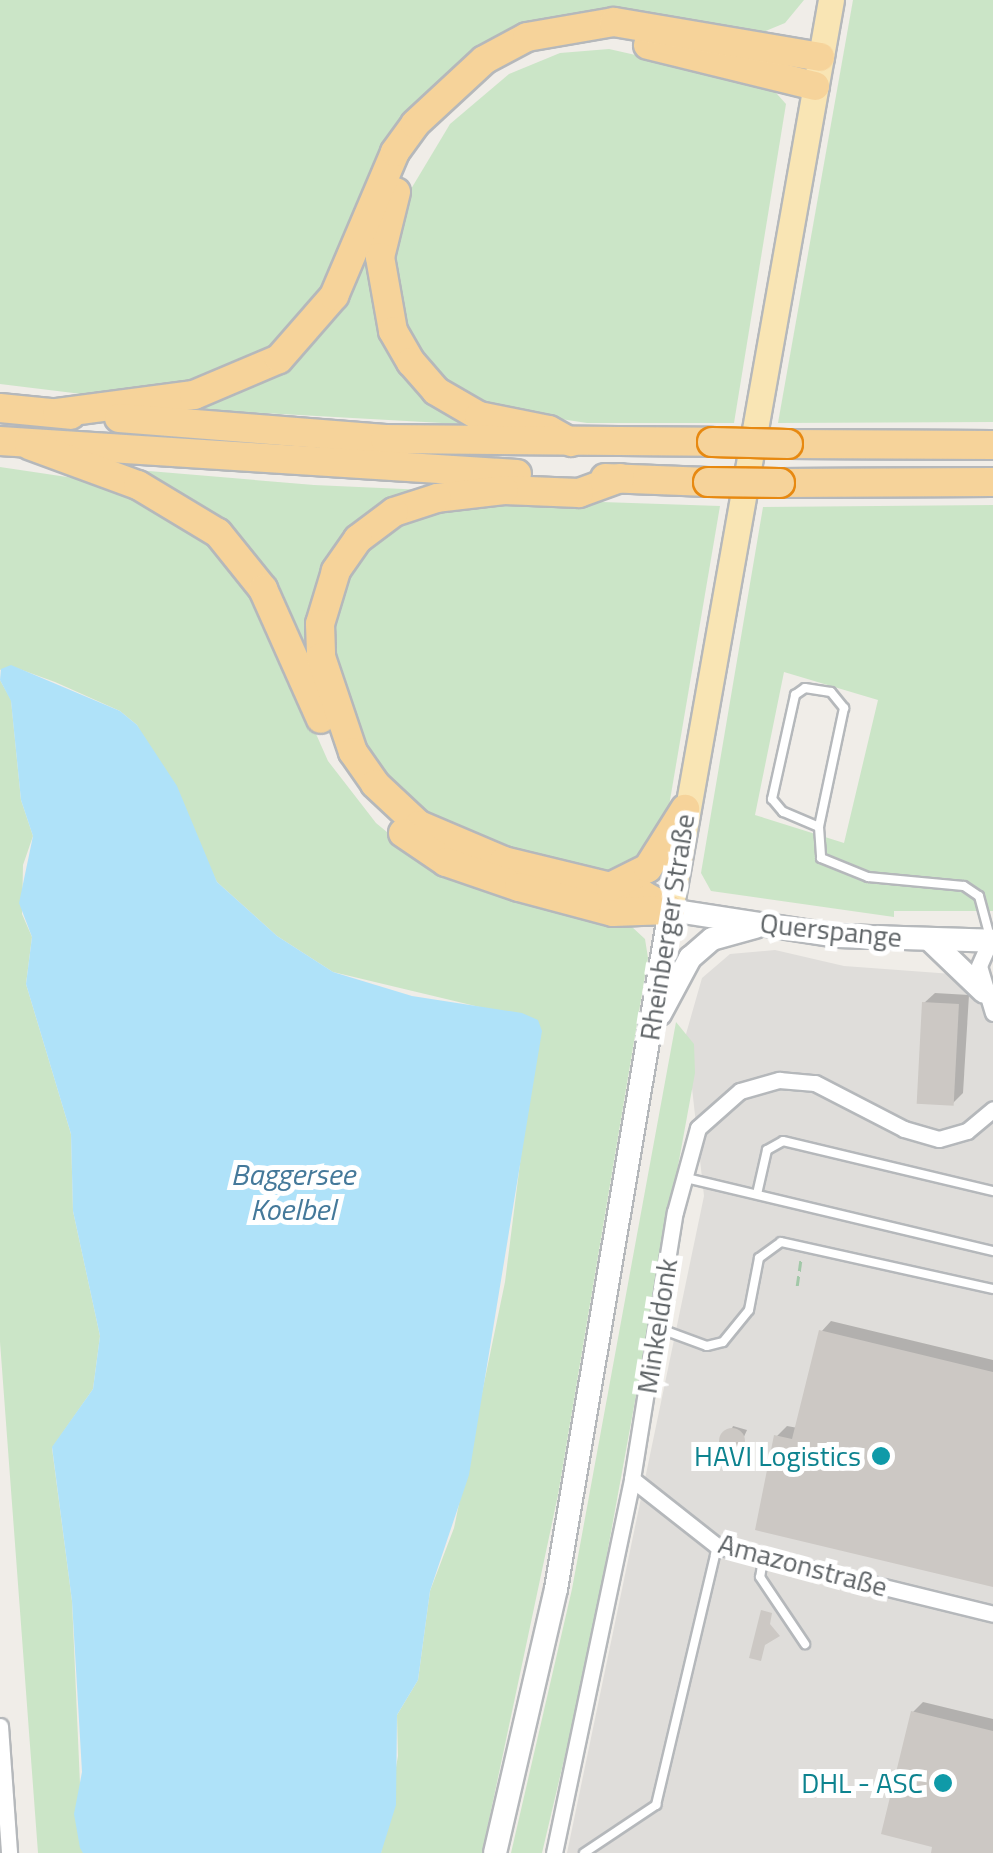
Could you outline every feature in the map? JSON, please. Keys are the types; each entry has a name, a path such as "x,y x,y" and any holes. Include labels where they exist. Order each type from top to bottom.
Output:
{"highway":[{"path":"57,414 194,396 279,359 334,296 395,152 416,124 484,60 527,37 614,22 820,56"},
{"path":"571,442 549,430 478,416 448,400 411,362 393,331 380,258 385,220 417,150 460,98 489,76 525,54 596,37 815,86"},
{"path":"0,408 385,439 993,445"},
{"path":"0,441 708,482 993,482"},
{"path":"30,444 138,486 218,533 262,589 348,772 412,841 446,862 586,905 641,914 670,910"},
{"path":"620,478 579,493 475,493 394,512 345,555 320,624 336,713 353,752 395,805 455,844 610,887 670,910"},
{"path":"610,887 648,868 685,810"}],"main road":[{"name":"Rheinberger Straße","path":"495,1853 556,1588 685,810 831,0"},
{"name":"Querspange","path":"670,910 763,925 992,943"},
{"path":"651,1030 690,958 712,939 763,925"},
{"path":"929,939 988,1002"}],"street":[{"path":"988,1002 980,966 992,943"},
{"name":"Minkeldonk","path":"554,1853 632,1479 682,1177 698,1128 715,1109 760,1083 815,1082 904,1129 939,1139 967,1131 993,1109"},
{"name":"Amazonstraße","path":"632,1479 717,1546 993,1614"},
{"path":"0,1726 8,1853"}],"lane":[{"path":"819,828 783,812 772,799 795,694 805,688 831,692 844,708 819,828 821,858 833,867 868,878 964,886 979,896 992,943"},
{"path":"757,1194 767,1150 782,1141 993,1191"},
{"path":"682,1177 993,1251"},
{"path":"658,1328 707,1346 723,1342 749,1310 759,1258 781,1242 993,1289"},
{"path":"584,1853 656,1805 717,1546"},
{"path":"764,1559 760,1577 805,1644"}],"shaded area":[{"path":"775,950 844,966 993,977 993,1853 567,1853 704,1196 686,1034 702,978 730,954"}],"green space":[{"path":"0,0 804,0 785,23 761,33 577,14 542,23 466,61 401,124 337,269 295,329 215,381 98,396 0,384"},
{"path":"853,0 993,0 993,422 778,423"},
{"path":"609,49 769,85 786,104 734,423 587,423 481,407 422,360 399,312 392,264 405,199 450,124 509,74 560,53"},
{"path":"372,232 378,300 478,425 194,409 263,379"},
{"path":"0,467 94,481 201,534 251,587 328,761 376,823 410,851 514,896 631,926 645,939 648,958 558,1495 482,1853 381,1853 398,1756 397,1715 418,1680 430,1591 454,1528 505,1282 538,1021 333,972 277,936 217,882 137,725 120,711 55,682 11,666 0,670"},
{"path":"125,469 426,490 343,549 322,693 280,602"},
{"path":"513,499 720,506 668,812 658,844 621,876 564,871 430,819 381,773 355,732 334,672 331,626 348,575 364,551 425,512"},
{"path":"993,505 993,911 894,911 894,917 711,891 701,873 763,507","holes":["784,672 878,700 844,843 755,815"]},
{"path":"0,680 11,700 21,800 33,836 23,865 22,914 32,937 26,984 71,1134 73,1211 100,1336 93,1389 52,1448 72,1601 83,1853 38,1853 0,1342"},
{"path":"676,1022 694,1044 695,1073 588,1658 542,1853 511,1853 572,1589"}],"water":[{"name":"Baggersee Koelbel","path":"11,665 120,711 137,725 177,786 217,882 277,936 333,972 412,996 522,1013 538,1020 542,1031 469,1475 430,1591 418,1680 397,1715 396,1805 381,1853 83,1853 80,1848 74,1814 82,1772 72,1601 52,1447 93,1389 100,1336 73,1211 71,1134 26,984 32,937 19,903 33,836 21,800 11,701 0,680 1,669"}],"building":[{"path":"922,1002 959,1004 954,1106 917,1104"},
{"name":"HAVI Logistics","path":"819,1330 993,1372 993,1587 755,1530 774,1435 792,1439"},
{"path":"732,1428 741,1432 745,1441 741,1450 732,1454 723,1450 719,1441 723,1432"},
{"path":"761,1610 772,1613 770,1624 780,1636 765,1645 761,1661 749,1658"},
{"name":"DHL - ASC","path":"911,1711 993,1731 993,1853 931,1853 932,1847 881,1834"}],"place":[{"name":"HAVI Logistics","path":"881,1456"},
{"name":"DHL - ASC","path":"943,1783"}]}
